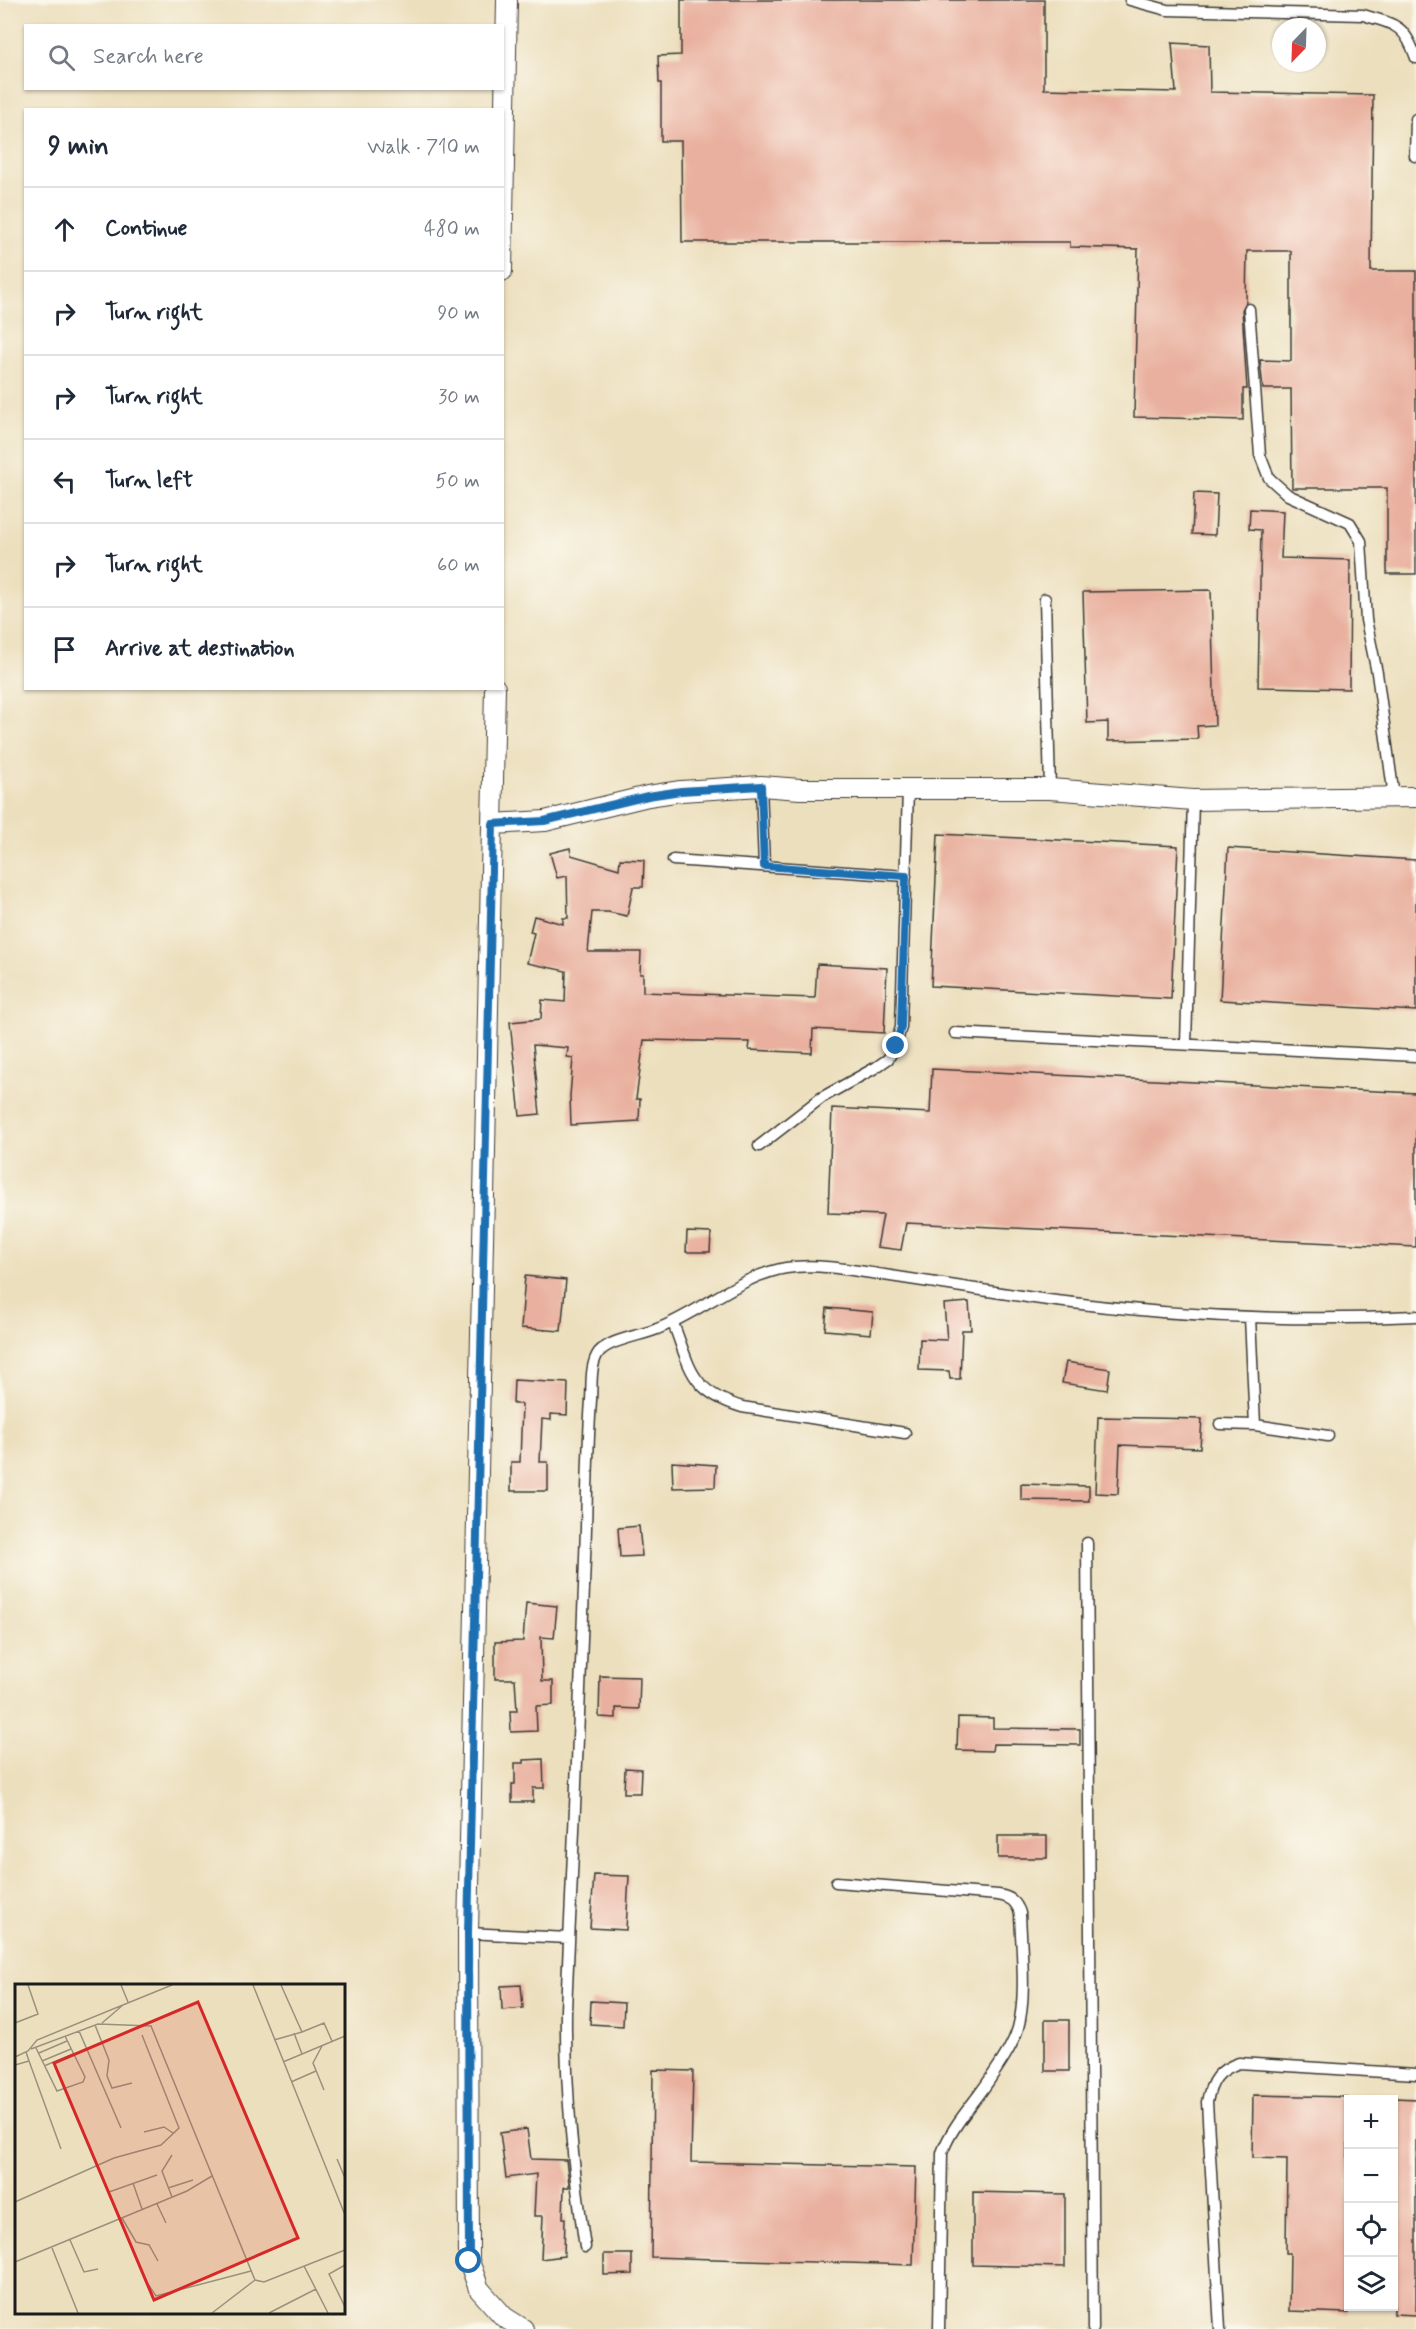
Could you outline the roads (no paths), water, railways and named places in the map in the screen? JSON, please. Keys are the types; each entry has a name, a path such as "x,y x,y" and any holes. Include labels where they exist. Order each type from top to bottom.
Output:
{"street":[{"path":"504,163 507,0"},
{"path":"495,690 468,1933 469,2261 479,2289 504,2316 523,2329"},
{"path":"493,824 544,821 648,796 681,791 761,786 1050,789 1193,800 1416,797"}],"lane":[{"path":"1130,0 1167,10 1364,15 1393,24 1410,39 1416,58"},
{"path":"1415,156 1416,119"},
{"path":"1249,309 1260,455 1269,478 1288,495 1350,523 1361,541 1366,620 1377,673 1394,797"},
{"path":"1046,598 1050,789"},
{"path":"761,786 764,866"},
{"path":"759,1146 821,1098 888,1059 896,1046 901,1027 908,789"},
{"path":"1186,1044 1193,800"},
{"path":"673,860 906,876"},
{"path":"955,1033 1416,1056"},
{"path":"585,2247 575,2180 566,2071 588,1434 595,1358 604,1346 642,1336 673,1323 764,1274 787,1268 814,1267 854,1270 1051,1300 1250,1317 1357,1319 1416,1317"},
{"path":"1250,1317 1255,1425"},
{"path":"673,1323 698,1383 720,1401 742,1407 905,1433"},
{"path":"1220,1424 1255,1425 1328,1436"},
{"path":"1087,1543 1093,2329"},
{"path":"836,1882 998,1895 1009,1897 1017,1905 1020,1913 1022,2008 1018,2029 1010,2048 991,2078 948,2137 942,2153 939,2329"},
{"path":"468,1933 569,1938"},
{"path":"1220,2329 1207,2102 1210,2085 1217,2074 1239,2063 1416,2074"}]}
